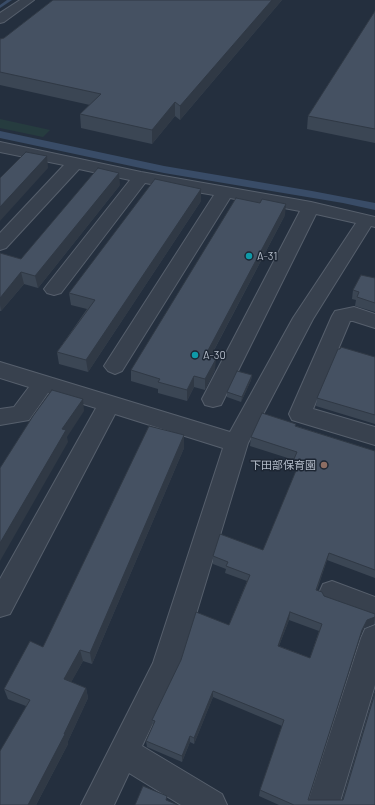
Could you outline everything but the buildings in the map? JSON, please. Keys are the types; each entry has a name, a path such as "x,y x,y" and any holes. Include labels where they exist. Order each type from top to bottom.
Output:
{"street":[{"path":"0,19 28,0"},
{"path":"0,147 141,177 335,212 370,222 303,318 236,444 166,666 97,805"},
{"path":"0,244 75,163"},
{"path":"54,289 141,177"},
{"path":"114,366 225,192"},
{"path":"213,399 310,207"},
{"path":"375,321 354,314 342,316 337,347 300,414 375,436"},
{"path":"0,370 110,403 236,444"},
{"path":"0,417 21,414 44,383"},
{"path":"0,605 110,403"},
{"path":"332,594 375,609"},
{"path":"323,805 375,638"},
{"path":"123,752 211,805"}],"green space":[{"path":"0,119 50,130 43,137 0,128"}],"water":[{"path":"0,131 164,166 375,203 375,210 343,203 164,173 0,138"}],"waterway":[{"path":"0,7 10,0"}],"place":[{"name":"A-31","path":"249,256"},
{"name":"A-30","path":"195,355"},
{"name":"下田部保育園","path":"324,465"}]}
